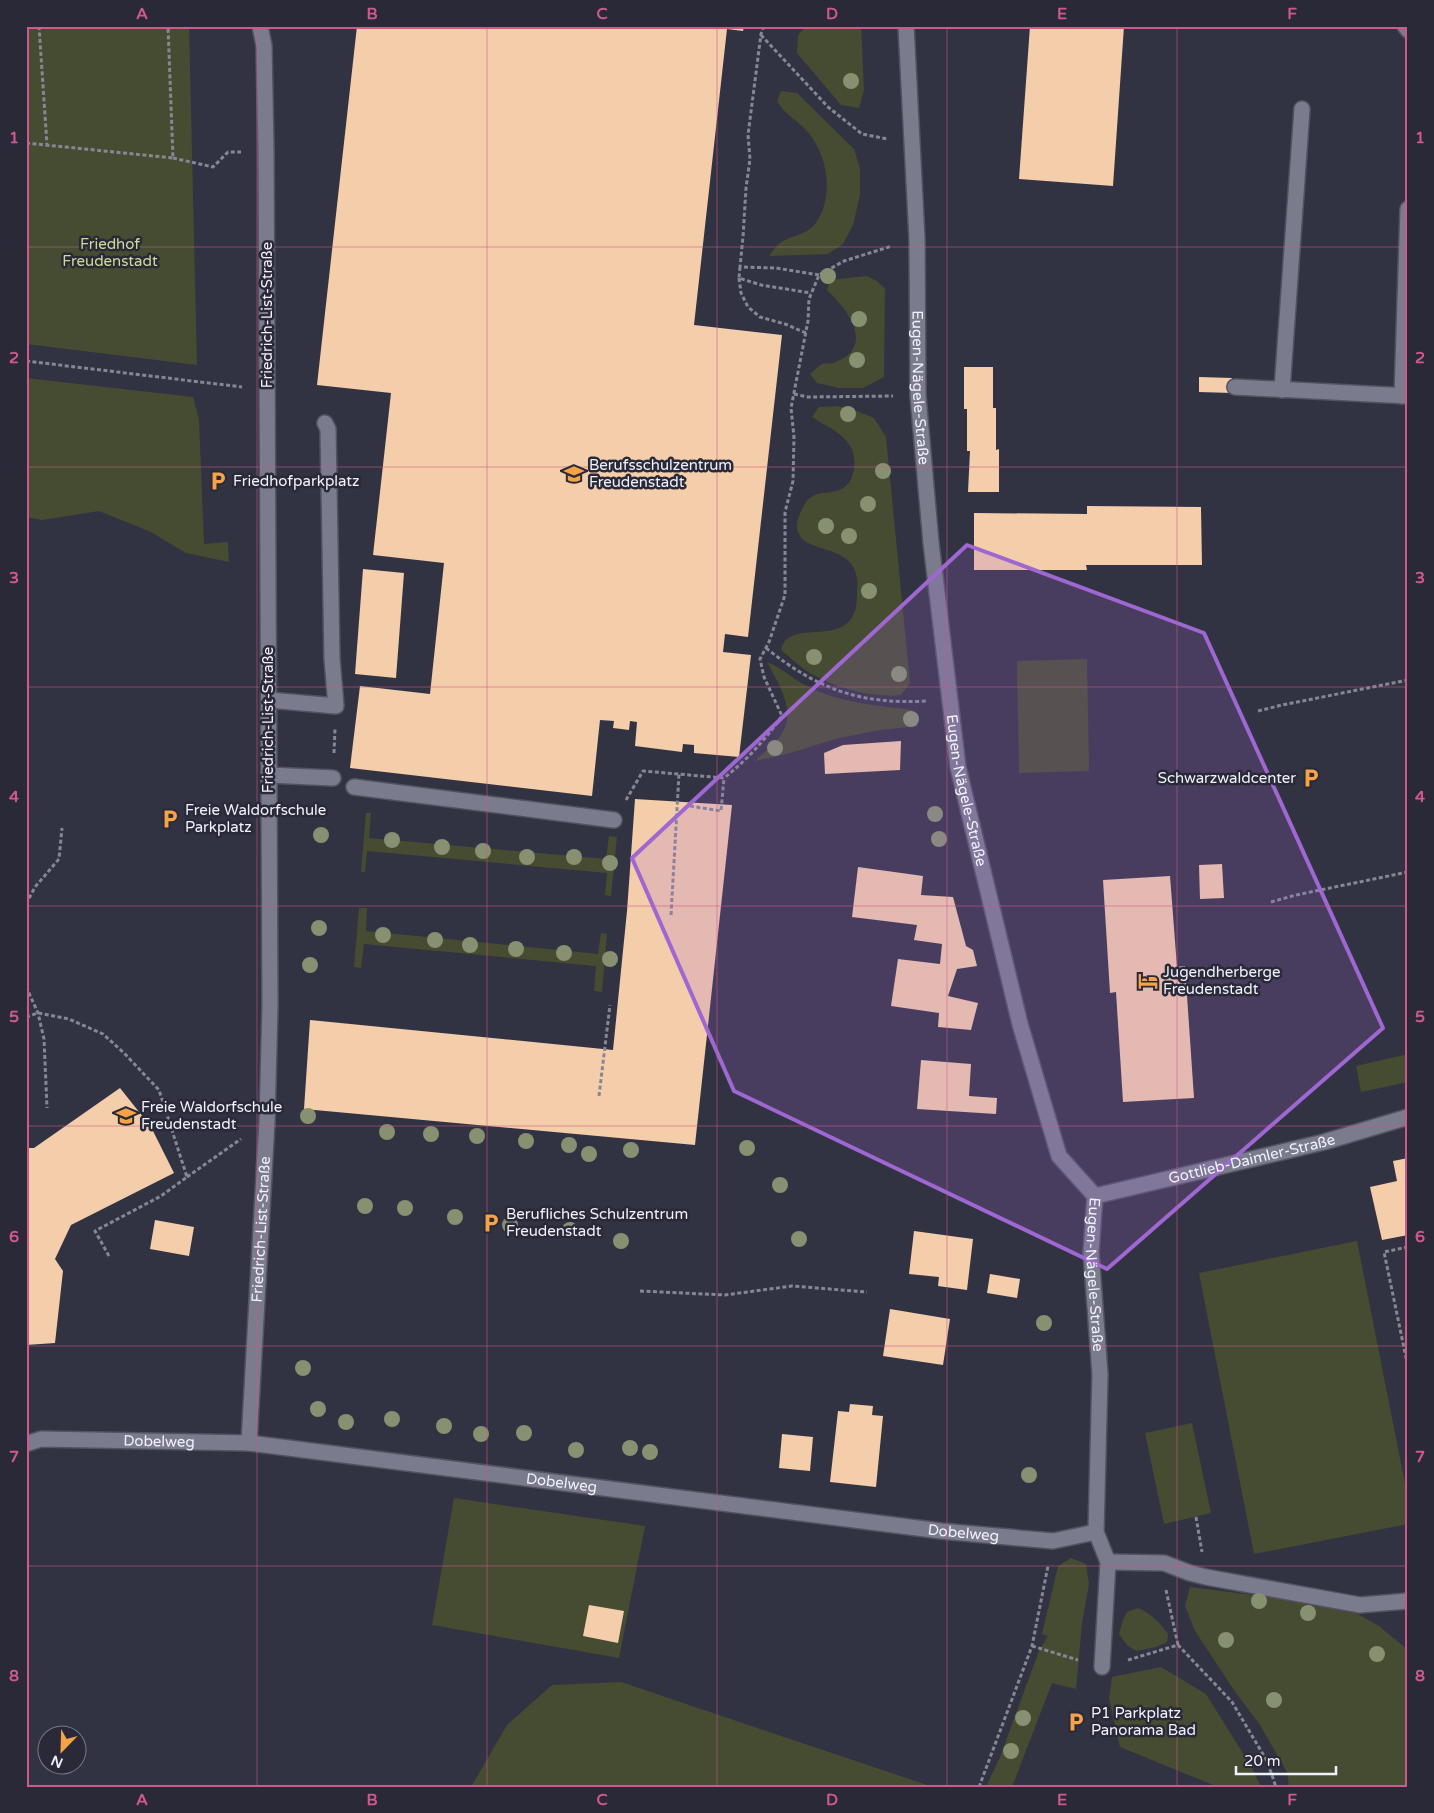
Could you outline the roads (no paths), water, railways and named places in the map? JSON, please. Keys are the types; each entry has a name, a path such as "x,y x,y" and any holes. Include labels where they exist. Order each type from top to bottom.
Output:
{"street":[{"name":"Friedrich-List-Straße","path":"249,1443 267,1121 270,1006 266,151 264,46 260,26"},
{"name":"Eugen-Nägele-Straße","path":"906,26 916,239 918,396 931,543 958,767 1020,1024 1059,1156 1095,1196 1090,1252 1100,1374 1096,1532"},
{"path":"1405,26 1408,30"},
{"path":"1282,390 1302,109"},
{"path":"1235,387 1405,396 1408,209"},
{"path":"269,700 336,706 332,659 328,429 325,423"},
{"path":"269,775 333,778"},
{"path":"354,787 614,820"},
{"name":"Gottlieb-Daimler-Straße","path":"1095,1196 1324,1142 1408,1117"},
{"name":"Dobelweg","path":"26,1444 40,1439 249,1443 940,1531 1053,1541 1096,1532"},
{"path":"1096,1532 1108,1562 1102,1667"},
{"path":"1108,1562 1164,1563 1206,1577 1360,1606 1408,1601"}],"place":[{"name":"Berufsschulzentrum Freudenstadt","path":"574,474"},
{"name":"Friedhofparkplatz","path":"218,481"},
{"name":"Schwarzwaldcenter","path":"1311,778"},
{"name":"Freie Waldorfschule Parkplatz","path":"170,819"},
{"name":"Jugendherberge Freudenstadt","path":"1148,981"},
{"name":"Freie Waldorfschule Freudenstadt","path":"126,1116"},
{"name":"Berufliches Schulzentrum Freudenstadt","path":"491,1223"},
{"name":"P1 Parkplatz Panorama Bad","path":"1076,1722"}],"park label":[{"name":"Friedhof Freudenstadt","path":"110,252"}]}
